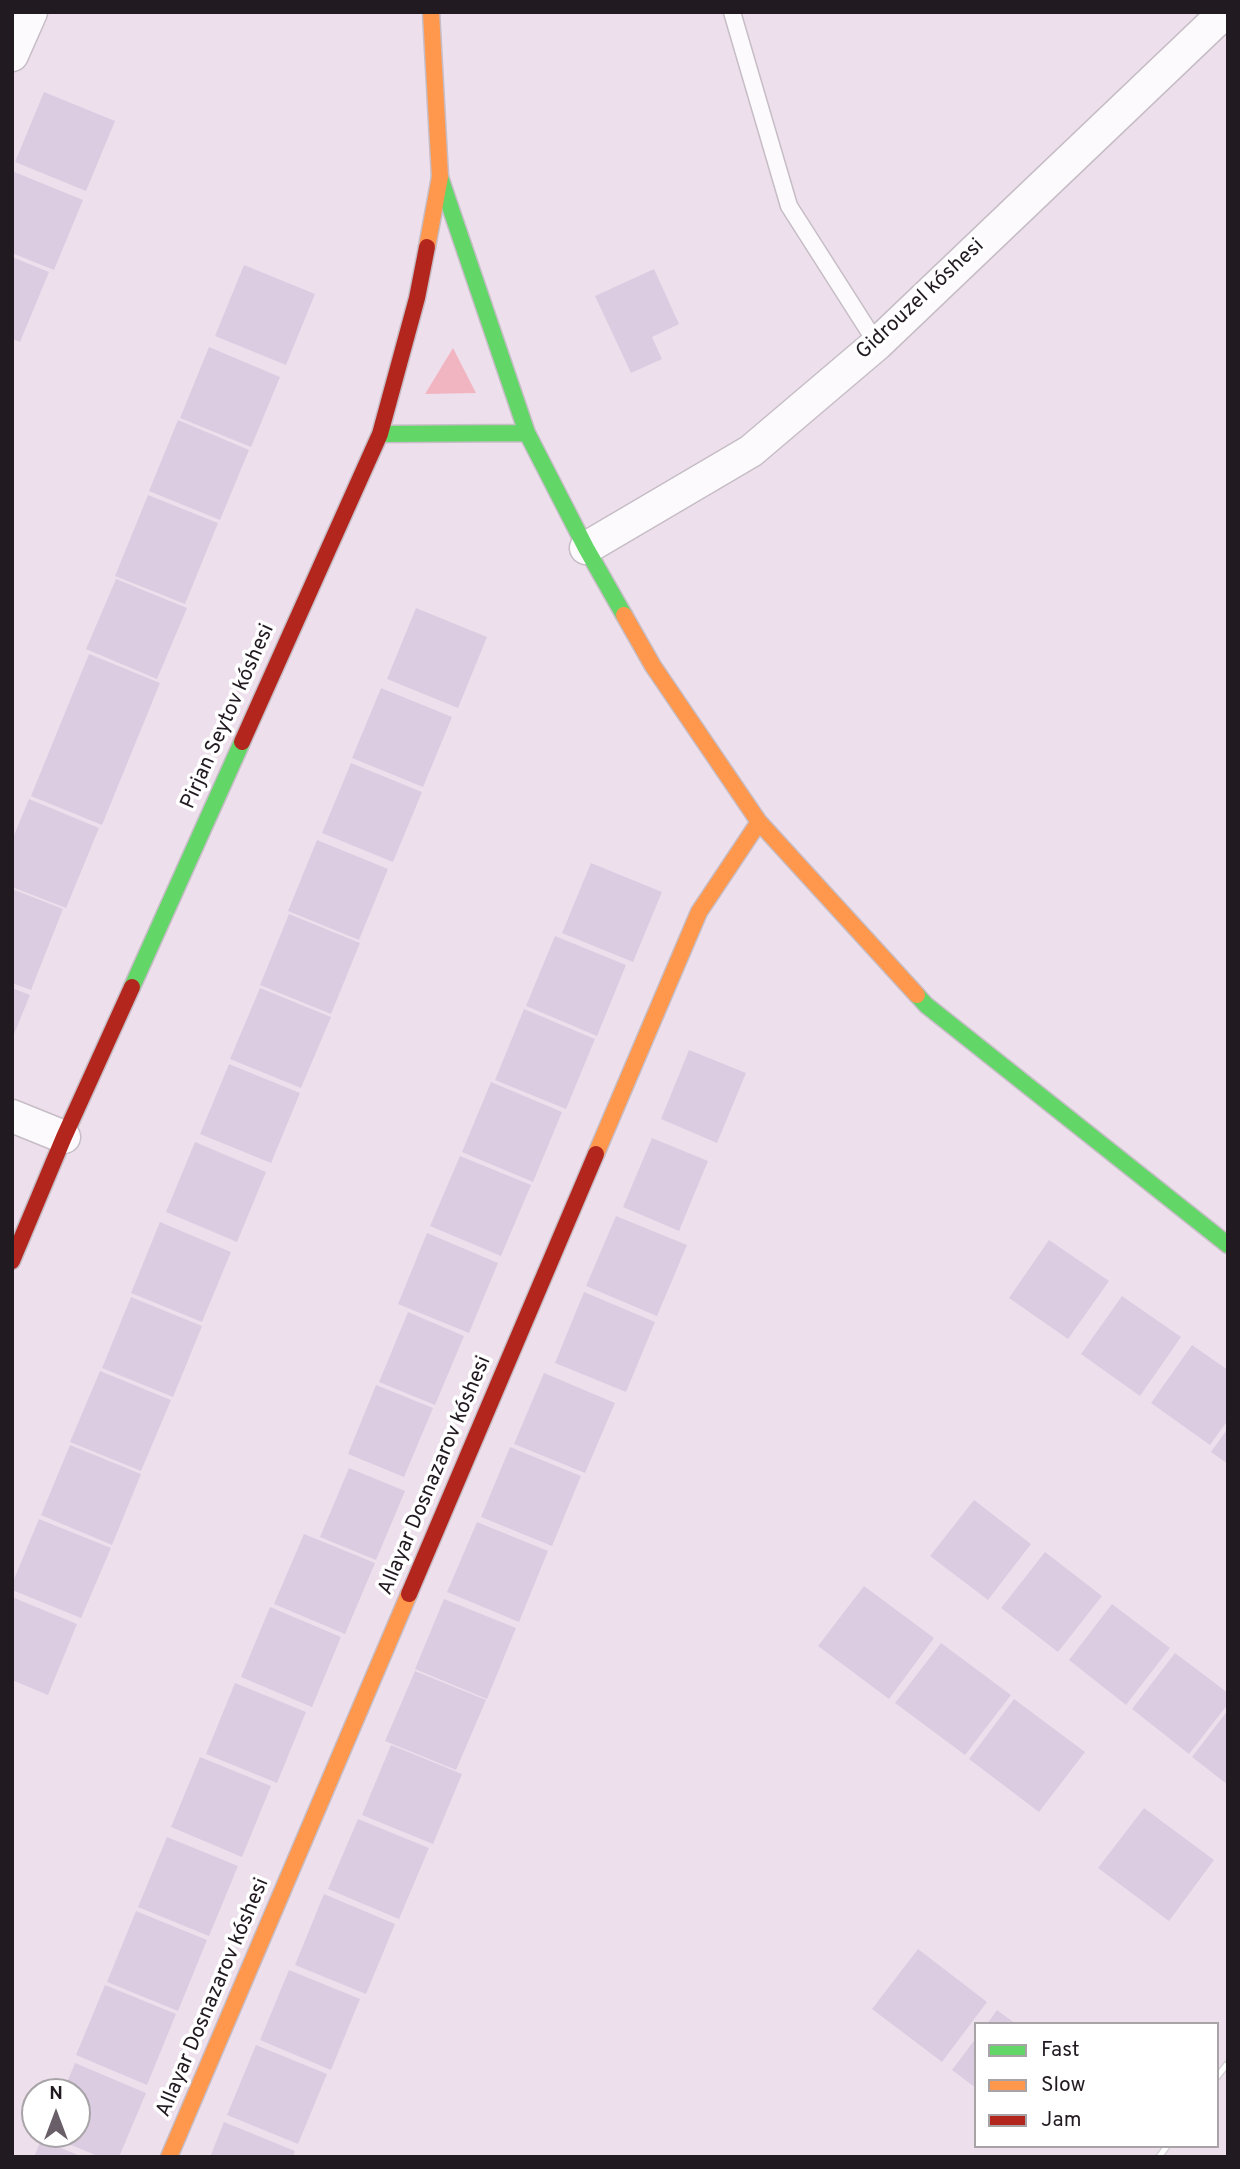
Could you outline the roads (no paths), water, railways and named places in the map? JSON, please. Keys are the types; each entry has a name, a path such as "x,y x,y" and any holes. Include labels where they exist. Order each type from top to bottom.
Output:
{"street":[{"path":"12,55 31,12"},
{"path":"431,12 440,177 527,433 586,548 653,666 760,822 926,1005 1228,1245"},
{"name":"Gidrouzel kóshesi","path":"586,548 751,451 877,344 1225,12"},
{"name":"Pirjan Seytov kóshesi","path":"12,1261 64,1137 380,434 417,298 440,177"},
{"path":"380,434 527,433"},
{"name":"Allayar Dosnazarov kóshesi","path":"170,2157 699,912 760,822"},
{"path":"12,1116 64,1137"}],"lane":[{"path":"732,12 789,206 877,344"}],"railway":[{"path":"1219,2074 1228,2063"},
{"path":"1159,2157 1166,2148"}]}
